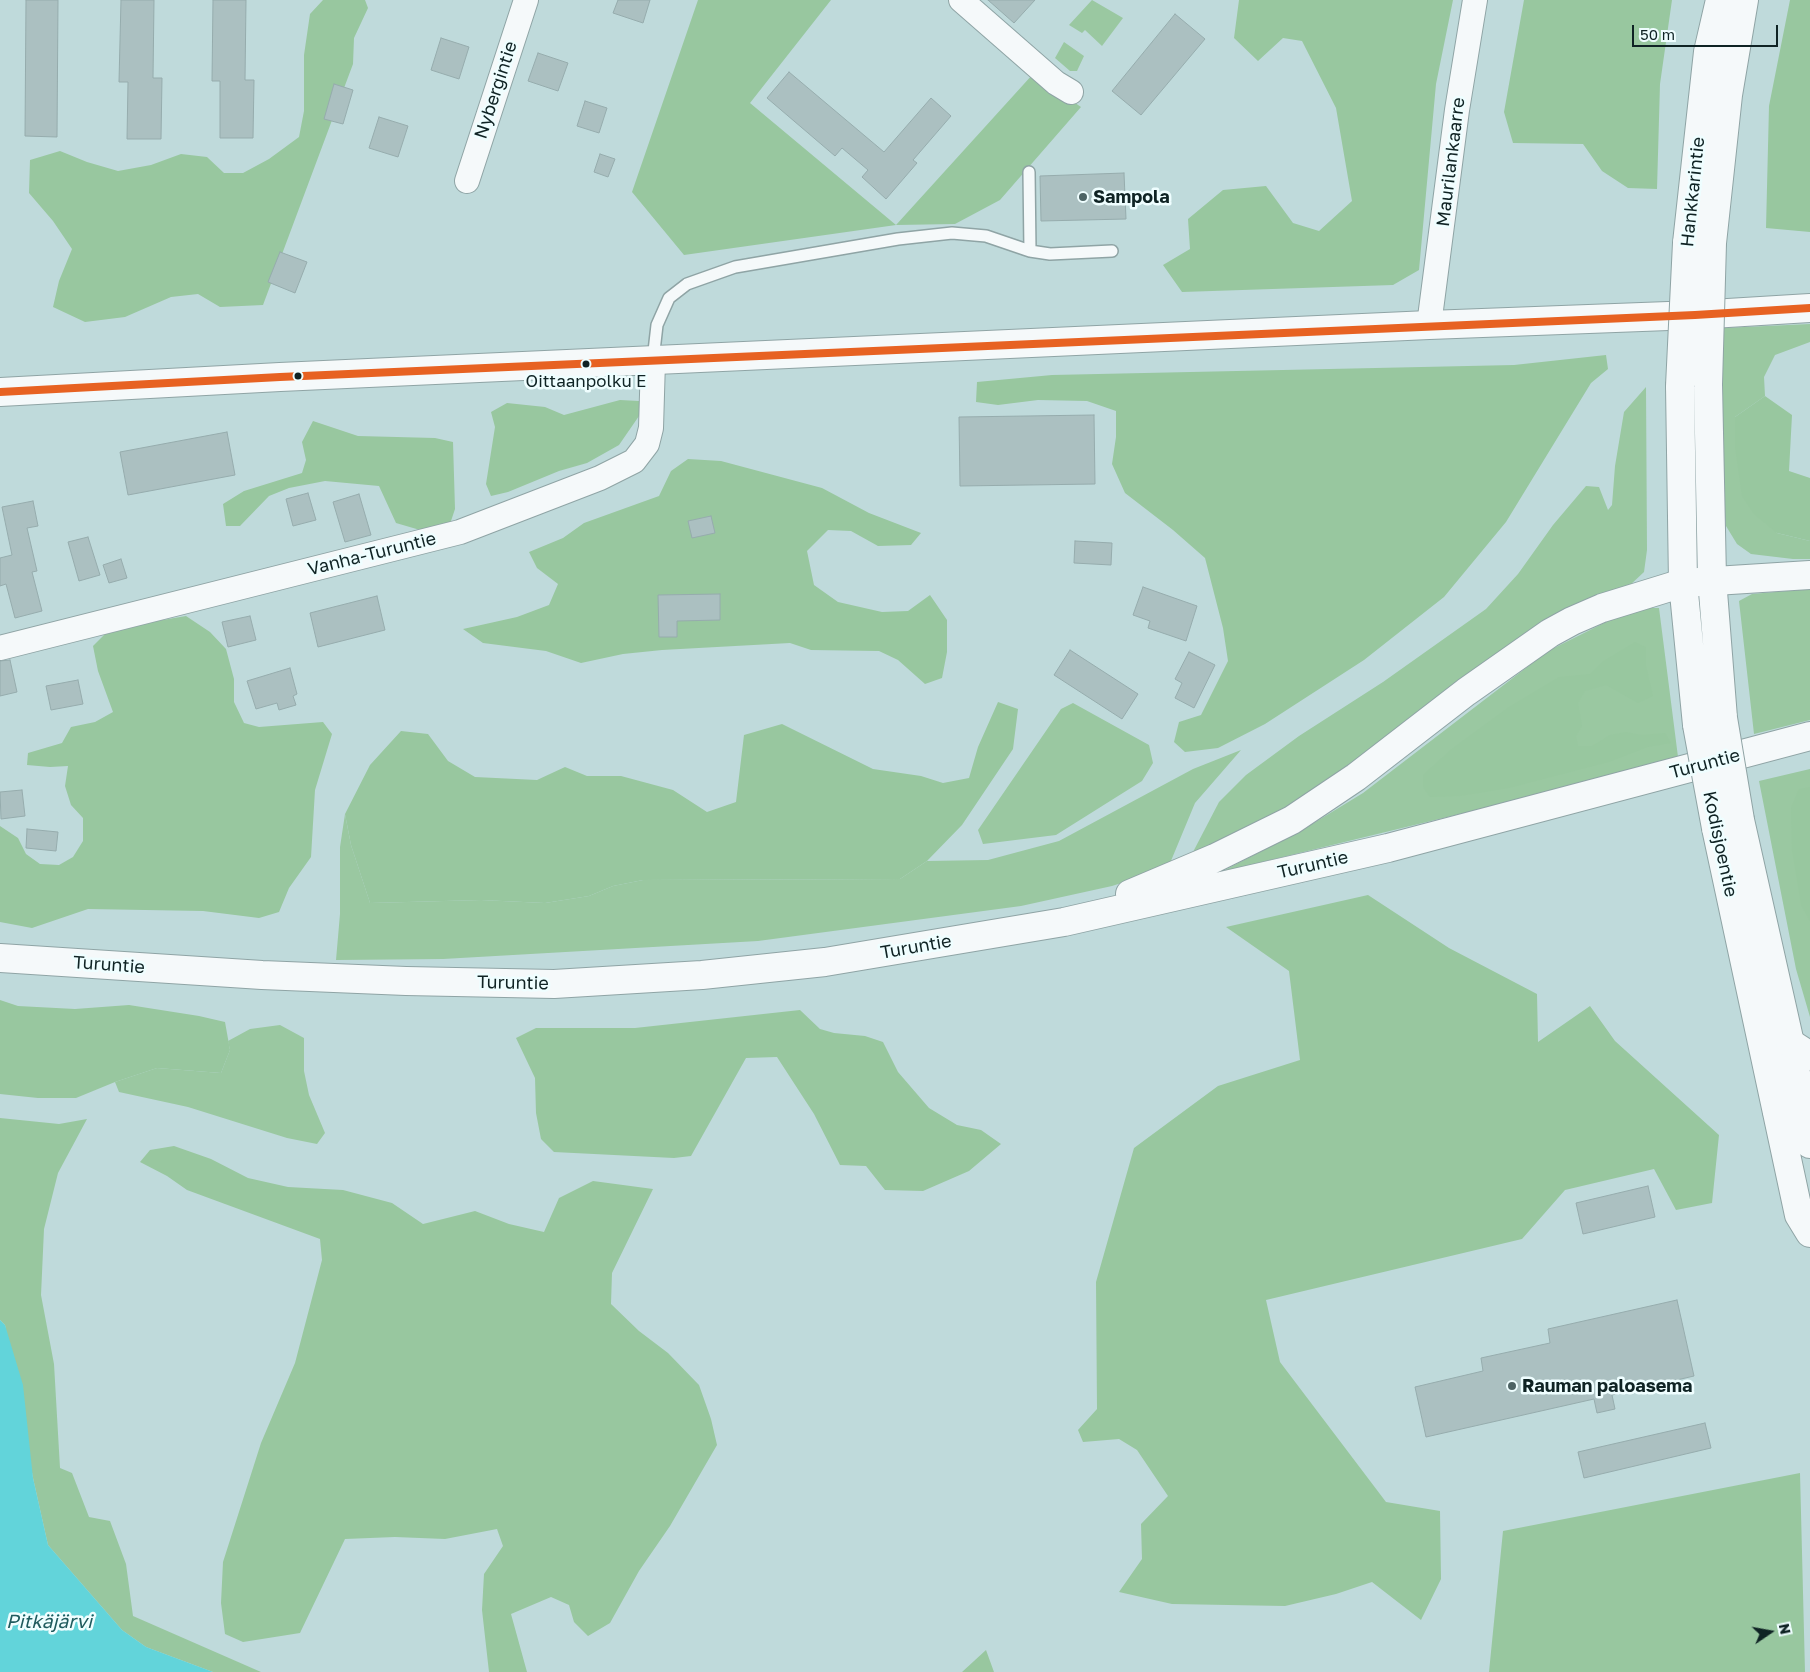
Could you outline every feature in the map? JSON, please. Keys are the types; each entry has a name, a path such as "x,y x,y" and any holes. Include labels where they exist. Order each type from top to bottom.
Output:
{"main road":[{"name":"Hankkarintie","path":"1708,384 1699,243 1708,52 1720,0"},
{"name":"Hankkarintie","path":"1680,386 1699,243 1728,95 1744,0"},
{"path":"0,392 1429,325 1695,315 1810,308"},
{"name":"Kodisjoentie","path":"1708,384 1712,579 1723,718 1728,824 1777,1110 1799,1215 1810,1233"},
{"name":"Kodisjoentie","path":"1680,386 1683,583 1697,725 1800,1050 1810,1144"},
{"path":"1064,922 1215,858 1292,820 1356,777 1466,692 1550,633 1602,608 1683,583 1712,579 1810,575"},
{"name":"Turuntie","path":"0,958 262,975 406,981 554,984 702,975 825,962 1064,922 1388,848 1810,736"},
{"path":"1755,751 1810,752"},
{"path":"1777,1110 1806,1103"}],"street":[{"name":"Nybergintie","path":"467,181 526,0"},
{"path":"961,0 1056,83 1071,92"},
{"name":"Maurilankaarre","path":"1429,325 1457,110 1475,0"},
{"name":"Vanha-Turuntie","path":"0,648 460,532 600,478 634,461 647,444 651,428 653,361"}],"lane":[{"path":"1029,172 1030,251"},
{"path":"653,361 658,325 669,298 686,284 735,267 898,239 952,233 986,236 1030,251 1050,254 1112,251"}],"green space":[{"path":"323,0 365,0 368,8 354,38 353,64 263,305 220,307 198,294 171,297 125,317 85,322 53,307 59,281 72,249 53,221 29,193 30,160 60,151 87,162 118,171 151,165 181,154 207,157 224,173 243,173 269,159 299,137 304,111 304,55 310,14"},
{"path":"698,0 831,0 750,103 896,225 684,255 632,192"},
{"path":"1092,0 1123,18 1102,46 1085,30 1082,33 1069,25"},
{"path":"1239,0 1453,0 1436,84 1419,270 1393,285 1182,292 1163,265 1190,249 1188,219 1223,190 1266,186 1293,223 1319,231 1352,201 1336,108 1302,41 1283,38 1258,61 1234,38"},
{"path":"1524,0 1672,0 1660,84 1657,189 1628,188 1602,171 1583,144 1513,143 1504,112"},
{"path":"1790,0 1810,0 1810,232 1766,228 1769,106"},
{"path":"1064,42 1084,56 1077,71 1070,71 1055,58"},
{"path":"1033,74 1081,107 1000,200 955,224 896,225"},
{"path":"1810,324 1810,342 1775,355 1764,377 1765,396 1735,417 1777,533 1810,541 1810,559 1751,554 1737,544 1726,526 1720,465 1723,328"},
{"path":"1606,355 1608,369 1591,383 1506,522 1444,597 1364,660 1265,724 1218,748 1185,752 1174,742 1179,722 1201,715 1228,661 1223,628 1205,558 1173,530 1125,493 1112,464 1116,437 1116,411 1087,401 1038,400 998,405 976,402 977,382 1052,375 1514,365"},
{"path":"1646,387 1647,550 1644,572 1628,587 1306,801 1206,849 1193,852 1219,802 1246,775 1299,736 1383,682 1486,609 1518,574 1553,525 1586,486 1599,487 1608,510 1612,505 1615,466 1624,412"},
{"path":"1765,396 1792,415 1789,471 1810,478 1810,541 1777,533 1754,514 1742,496 1735,447 1735,417"},
{"path":"620,400 639,401 639,416 619,445 587,463 559,471 508,492 491,496 486,484 495,427 491,412 507,403 545,407 564,415"},
{"path":"313,421 358,436 435,438 453,442 455,509 449,527 420,530 396,523 379,486 325,481 289,488 269,496 240,526 226,526 223,504 244,491 302,473 306,460 302,442"},
{"path":"688,459 721,461 822,488 869,513 921,533 911,545 878,546 851,531 828,530 807,551 814,585 838,602 882,612 908,611 930,595 947,620 947,652 942,678 925,684 898,660 879,651 811,650 790,643 662,650 623,654 581,663 546,651 483,643 463,629 517,617 549,605 558,584 537,568 529,552 563,538 584,523 659,496 671,471"},
{"path":"1810,589 1810,720 1754,734 1739,601 1752,594"},
{"path":"1646,608 1659,608 1678,757 1542,794 1221,872 1304,829 1363,793 1548,651 1616,617"},
{"path":"186,616 210,632 226,649 234,679 234,702 244,723 259,727 323,722 332,734 315,790 311,857 289,888 279,912 259,918 203,911 88,909 32,928 0,922 0,826 18,838 26,854 40,864 59,865 73,857 83,841 83,818 71,805 65,786 68,766 27,765 28,753 62,743 71,727 95,722 113,712 98,671 93,646 110,629"},
{"path":"1635,642 1646,647 1646,666 1653,696 1638,703 1606,685 1585,691 1578,703 1582,726 1576,736 1578,746 1592,746 1610,735 1626,732 1641,735 1665,733 1671,743 1648,747 1609,762 1509,788 1460,796 1430,797 1423,787 1423,775 1453,748 1509,707 1559,677 1590,674 1602,662"},
{"path":"998,702 1018,709 1013,749 962,825 927,861 900,879 643,880 613,886 589,896 545,903 481,900 370,903 351,845 345,814 370,765 401,731 428,734 448,761 475,777 537,780 565,767 587,776 621,776 673,790 707,812 736,802 744,735 782,724 873,769 921,776 943,783 969,778 978,747"},
{"path":"1073,703 1149,745 1153,763 1142,781 1056,835 983,844 978,830 1061,709"},
{"path":"1241,750 1195,803 1168,868 1112,886 1021,906 758,941 443,959 336,960 340,914 340,847 345,814 351,845 370,903 481,900 545,903 589,896 613,886 643,880 900,879 927,861 988,860 1059,841 1193,769"},
{"path":"1810,769 1810,1017 1796,969 1759,781"},
{"path":"1810,787 1810,921 1801,905 1792,851 1791,808 1799,789"},
{"path":"1368,895 1449,948 1537,994 1538,1042 1590,1006 1615,1041 1719,1135 1712,1203 1676,1210 1654,1169 1565,1190 1522,1239 1266,1300 1280,1362 1386,1502 1440,1511 1441,1579 1421,1620 1372,1582 1336,1594 1285,1606 1172,1604 1119,1592 1142,1559 1141,1524 1168,1496 1137,1450 1119,1439 1083,1442 1078,1430 1097,1409 1096,1282 1134,1148 1218,1086 1300,1060 1289,971 1226,927"},
{"path":"0,1000 18,1006 75,1009 129,1005 199,1016 225,1022 230,1050 221,1073 157,1068 76,1098 38,1098 0,1094"},
{"path":"800,1010 820,1029 834,1033 865,1036 883,1042 898,1072 929,1108 957,1125 981,1130 1001,1144 969,1171 923,1191 885,1190 866,1166 840,1165 814,1114 777,1057 746,1058 691,1156 674,1158 554,1152 541,1139 536,1113 535,1078 516,1038 536,1028 635,1028"},
{"path":"280,1025 304,1038 304,1071 309,1095 325,1133 317,1144 287,1138 188,1107 119,1092 115,1082 157,1068 221,1073 230,1050 228,1041 250,1029"},
{"path":"0,1118 59,1124 87,1119 58,1173 44,1229 41,1295 54,1364 60,1468 72,1473 89,1517 110,1521 126,1564 133,1616 261,1672 213,1672 146,1647 122,1630 48,1545 33,1478 5,1325 0,1320"},
{"path":"174,1146 211,1159 248,1178 288,1187 343,1190 392,1203 423,1224 475,1211 509,1224 544,1232 559,1198 593,1181 653,1189 612,1273 611,1304 639,1331 668,1353 699,1385 711,1419 717,1445 670,1526 639,1571 610,1623 588,1636 574,1622 569,1605 551,1597 511,1614 527,1672 489,1672 482,1610 484,1574 503,1546 497,1529 445,1539 395,1537 345,1539 300,1633 243,1642 225,1634 221,1603 223,1562 261,1443 295,1363 322,1260 320,1239 187,1190 167,1176 140,1162 150,1150"},
{"path":"1800,1473 1805,1672 1489,1672 1503,1531"},
{"path":"986,1650 994,1672 962,1672"}],"water":[{"name":"Pitkäjärvi","path":"0,1320 5,1325 23,1385 33,1478 48,1545 122,1630 146,1647 213,1672 0,1672"}],"building":[{"path":"26,0 58,0 57,137 25,136"},
{"path":"121,0 154,0 153,78 162,78 161,139 127,139 128,82 119,82"},
{"path":"213,0 246,0 245,80 254,80 253,138 220,138 220,81 212,81"},
{"path":"618,0 650,0 643,23 613,13"},
{"path":"988,0 1035,0 1014,23"},
{"path":"1175,14 1205,39 1141,115 1112,91"},
{"path":"441,38 469,47 459,79 431,70"},
{"path":"538,53 568,63 558,91 528,81"},
{"path":"789,72 884,152 931,98 951,116 913,160 917,163 886,199 862,177 868,170 842,148 835,156 767,98"},
{"path":"334,84 353,90 343,124 324,119"},
{"path":"585,101 607,108 599,133 577,126"},
{"path":"379,117 408,126 398,157 369,148"},
{"path":"600,154 615,159 608,177 594,172"},
{"name":"Sampola","path":"1124,173 1126,219 1041,221 1040,176"},
{"path":"280,252 307,262 295,293 268,282"},
{"path":"1094,415 1095,484 960,486 959,417"},
{"path":"227,432 235,475 128,495 120,452"},
{"path":"308,493 316,520 293,526 286,499"},
{"path":"359,494 371,535 345,542 333,502"},
{"path":"33,501 38,526 27,528 37,571 32,572 42,611 15,618 6,584 0,586 0,558 12,555 2,507"},
{"path":"711,516 715,533 692,538 688,521"},
{"path":"88,537 100,575 79,581 68,542"},
{"path":"1075,541 1112,543 1111,565 1074,563"},
{"path":"121,559 127,578 109,583 103,565"},
{"path":"1143,587 1197,606 1186,641 1148,628 1150,621 1133,615"},
{"path":"720,594 720,620 677,621 677,637 659,637 658,595"},
{"path":"377,596 385,630 318,647 310,613"},
{"path":"250,616 256,640 228,647 222,622"},
{"path":"1070,650 1138,694 1122,719 1054,675"},
{"path":"1189,652 1215,665 1194,708 1175,698 1182,683 1175,679"},
{"path":"10,660 17,692 0,696 0,661"},
{"path":"290,668 297,694 293,696 296,705 279,710 277,703 256,709 247,681"},
{"path":"78,680 83,704 51,710 46,686"},
{"path":"22,790 25,816 1,819 0,792"},
{"path":"27,829 58,832 56,851 26,848"},
{"path":"1648,1186 1655,1217 1583,1234 1576,1203"},
{"path":"1677,1300 1694,1376 1612,1395 1615,1409 1597,1413 1594,1399 1426,1437 1415,1387 1483,1371 1481,1358 1550,1343 1548,1329"},
{"path":"1705,1423 1711,1448 1584,1478 1578,1452"}],"transit line":[{"path":"0,392 280,377 1695,315 1810,308"}],"place":[{"name":"Sampola","path":"1083,197"},
{"name":"Oittaanpolku E","path":"586,364"},
{"name":"Rauman paloasema","path":"1512,1386"}]}
